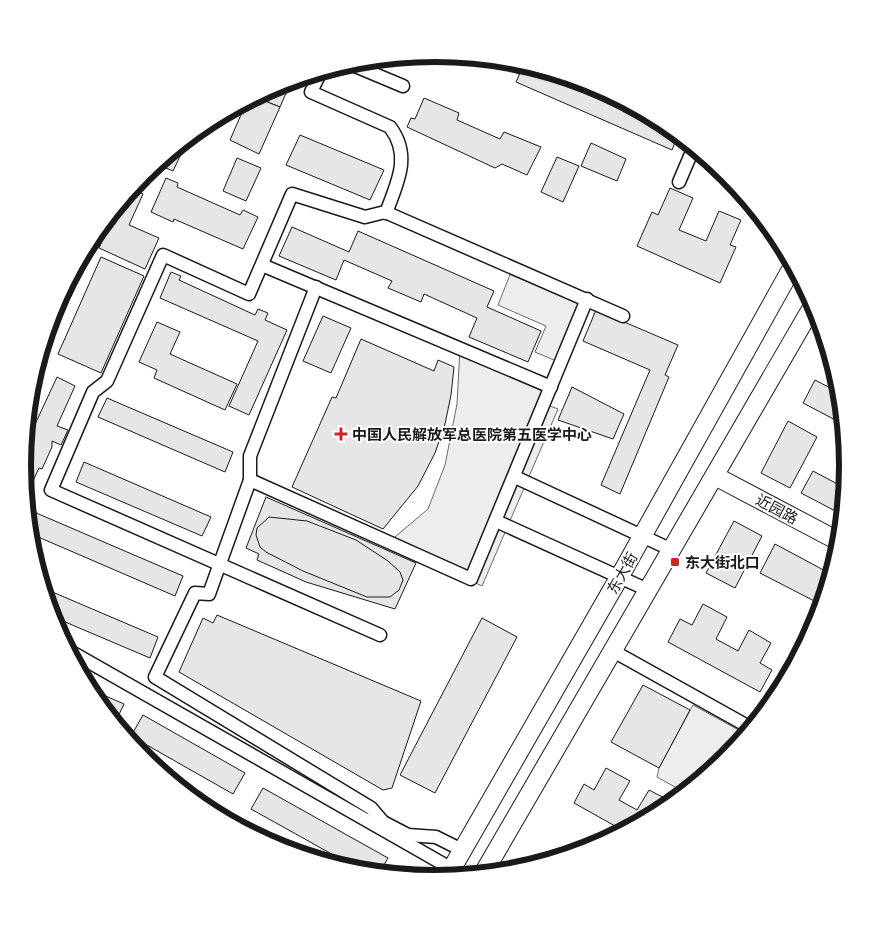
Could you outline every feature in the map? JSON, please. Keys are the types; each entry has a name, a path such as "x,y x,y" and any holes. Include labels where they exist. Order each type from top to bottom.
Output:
{"main road":[{"name":"东大街","path":"451,869 643,536 790,273"},
{"name":"东大街","path":"488,866 809,313"},
{"name":"近园路","path":"715,476 832,538"}],"street":[{"path":"363,69 404,86"},
{"path":"317,80 311,92 390,127 398,138 403,165 386,213"},
{"path":"679,182 691,154"},
{"path":"380,634 51,490 93,392 107,380 163,255 250,294 292,194 365,217 386,213 623,316"},
{"path":"262,265 551,387"},
{"path":"316,288 250,456 250,480 209,594 195,592 155,677 372,808 383,822 408,835 436,837 462,850"},
{"path":"250,480 471,579 515,477 587,299"},
{"path":"515,477 672,550"},
{"path":"496,521 648,590"},
{"path":"613,651 745,725"},
{"path":"79,656 443,870"}],"shaded area":[{"path":"513,267 587,299 561,363 535,352 546,326 498,305"},
{"path":"460,348 551,387 545,404 558,409 482,586 389,542 428,509 445,465 457,404"},
{"path":"693,705 740,731 701,770 678,788 657,777 659,768"}],"building":[{"path":"508,69 520,71 519,74"},
{"path":"521,72 590,93 637,116 659,130 675,142 672,150 516,82"},
{"path":"287,90 280,107 264,100"},
{"path":"424,98 459,113 457,120 500,139 504,132 541,147 527,175 502,164 495,168 407,127 411,118 415,119"},
{"path":"264,100 280,107 259,154 230,140 243,111"},
{"path":"300,135 384,170 370,200 286,165"},
{"path":"591,143 626,159 617,181 581,166"},
{"path":"182,151 173,171 164,167"},
{"path":"557,157 579,166 563,202 541,192"},
{"path":"237,158 261,168 246,201 223,191"},
{"path":"166,178 178,183 177,187 240,215 243,210 258,217 243,249 174,219 173,222 151,212"},
{"path":"670,188 693,198 679,230 706,241 719,211 741,220 730,245 736,247 720,283 637,246 652,212 658,215"},
{"path":"139,192 143,194 129,225 159,238 145,269 99,248 106,233 131,200"},
{"path":"292,227 349,252 358,231 494,291 487,307 541,331 528,362 469,337 477,318 424,294 421,302 388,288 392,281 344,260 336,280 279,256"},
{"path":"101,257 144,276 101,373 58,354"},
{"path":"171,272 181,276 179,280 255,315 258,309 268,313 265,320 287,330 249,415 229,406 258,341 160,298"},
{"path":"596,310 678,345 665,375 669,377 620,494 601,485 650,370 583,341"},
{"path":"323,316 351,328 331,373 303,361"},
{"path":"157,322 180,332 170,354 237,384 225,410 154,378 157,370 139,362"},
{"path":"361,339 434,371 438,360 454,367 445,424 435,453 418,486 383,529 292,487 332,397 336,398"},
{"path":"57,377 75,386 57,426 68,430 61,445 52,441 52,447 42,469 39,468 33,481 31,466 33,428"},
{"path":"815,380 831,388 836,420 803,403"},
{"path":"572,387 624,414 613,439 558,420"},
{"path":"107,398 233,452 225,472 98,417"},
{"path":"788,421 817,437 790,488 761,473"},
{"path":"84,462 211,517 202,536 76,482"},
{"path":"813,471 838,484 836,511 801,493"},
{"path":"266,497 416,563 395,609 306,582 257,560 259,554 246,548"},
{"path":"34,512 183,576 175,596 38,537"},
{"path":"269,517 307,521 356,540 388,561 400,572 403,580 399,590 390,597 367,597 303,571 266,552 260,547 256,535 257,528"},
{"path":"734,521 762,536 735,588 706,573"},
{"path":"775,544 825,571 815,601 760,573"},
{"path":"52,592 158,637 150,658 62,621"},
{"path":"703,604 727,617 716,639 738,651 749,630 771,643 760,663 772,670 760,692 668,642 680,619 692,625"},
{"path":"217,615 421,701 392,788 383,790 179,672 203,618 213,623"},
{"path":"482,618 517,637 435,793 400,775"},
{"path":"643,685 690,710 659,768 611,742"},
{"path":"102,694 124,704 118,716"},
{"path":"143,715 245,773 233,794 140,741 132,733"},
{"path":"606,768 630,781 619,800 637,810 649,790 664,798 616,827 574,803 584,784 594,790"},
{"path":"263,788 388,858 383,866 338,858 251,809"}],"place":[{"name":"中国人民解放军总医院第五医学中心","path":"341,434"},
{"name":"东大街北口","path":"675,562"}]}
